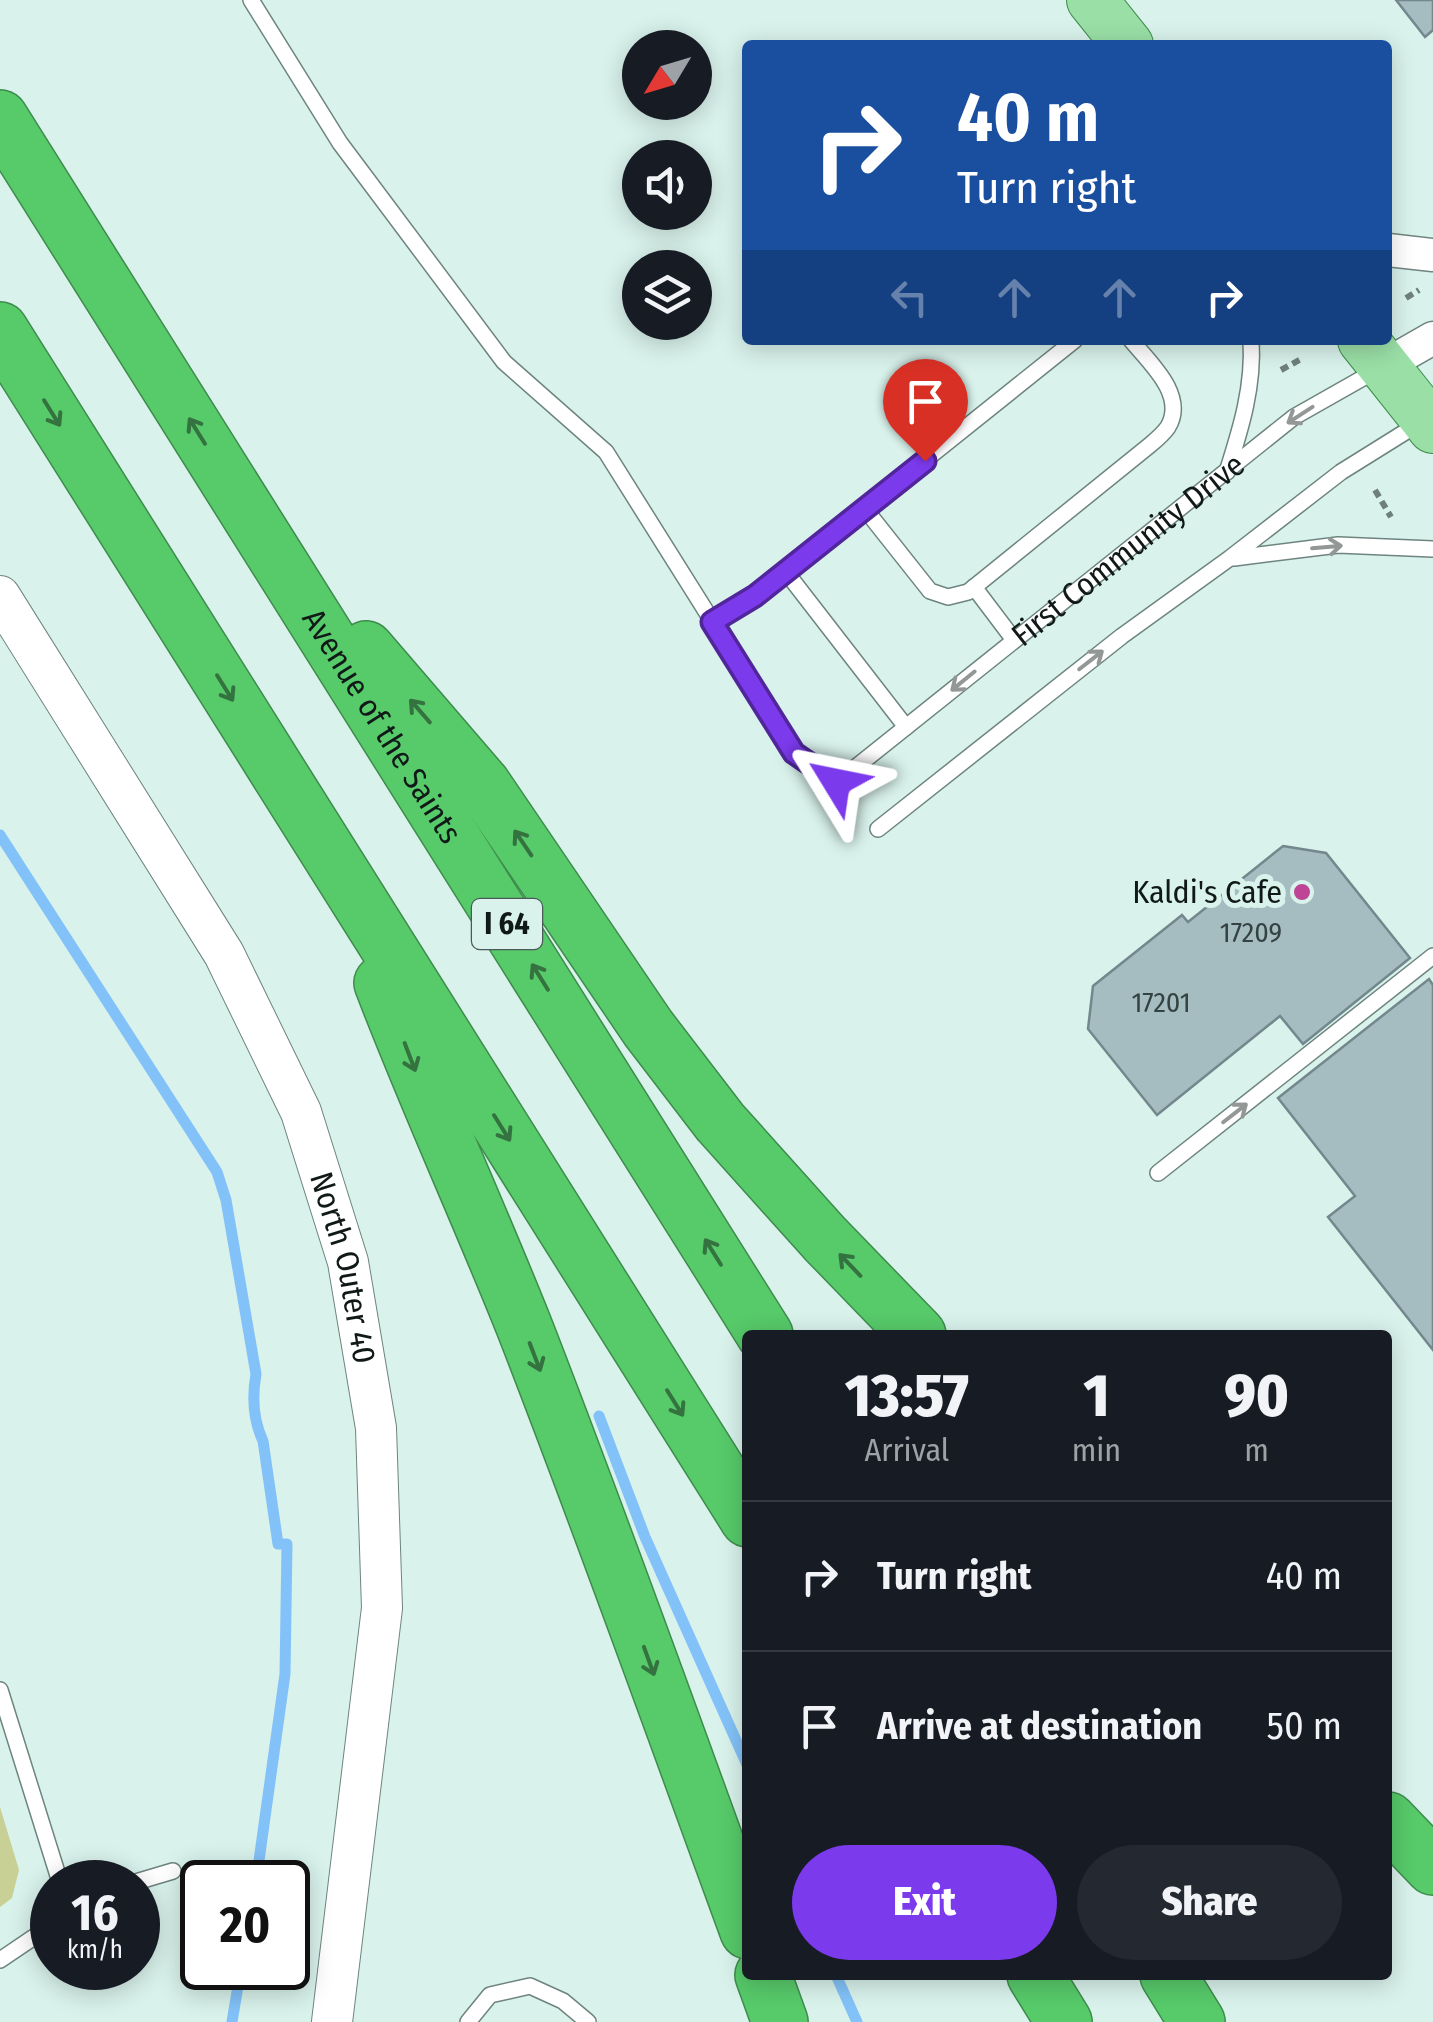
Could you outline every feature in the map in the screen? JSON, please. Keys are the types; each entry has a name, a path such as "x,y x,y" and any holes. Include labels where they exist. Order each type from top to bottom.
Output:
{"highway":[{"name":"Avenue of the Saints","path":"0,118 761,1330"},
{"path":"0,330 742,1509"},
{"path":"249,513 483,786 648,1028 720,1122 913,1330"},
{"path":"338,868 422,1086 525,1329 742,1915"},
{"path":"1392,1824 1433,1867"},
{"path":"766,1980 780,2022"},
{"path":"1037,1980 1064,2022"},
{"path":"1171,1980 1197,2022"}],"main road":[{"path":"1092,0 1124,40"},
{"path":"1374,353 1428,422"}],"street":[{"path":"1392,250 1433,255"},
{"name":"First Community Drive","path":"1374,353 1433,338"},
{"name":"North Outer 40","path":"0,596 224,954 301,1112 348,1262 376,1428 382,1608 332,2022"}],"lane":[{"path":"251,0 340,143 504,362 606,452 712,622 786,572 1069,345"},
{"path":"864,509 930,591 948,597 968,592 1169,426 1173,404 1168,386 1135,345"},
{"path":"1227,472 1246,412 1251,345"},
{"name":"First Community Drive","path":"712,622 794,753 836,782 1374,353"},
{"name":"First Community Drive","path":"878,829 1081,668 1341,472 1428,422"},
{"path":"1230,558 1338,545 1433,549"},
{"path":"786,572 906,726"},
{"path":"974,587 1014,640"},
{"path":"0,630 76,718"},
{"path":"1158,1174 1433,956"},
{"path":"0,1690 53,1860"},
{"path":"160,1875 173,1871"},
{"path":"0,1960 30,1939"},
{"path":"468,2022 490,1995 530,1986 564,2001 588,2022"}],"path":[{"path":"1280,370 1303,358"},
{"path":"1292,366 1296,377"},
{"path":"1374,490 1391,517"}],"green space":[{"path":"0,1807 19,1870 12,1898 0,1907"}],"building":[{"path":"1396,0 1433,0 1433,30 1425,37"},
{"path":"1283,846 1326,853 1410,958 1303,1044 1280,1016 1157,1115 1088,1029 1093,986 1182,915 1188,922"},
{"path":"1429,979 1433,985 1433,1350 1328,1217 1355,1196 1278,1098"}],"waterway":[{"path":"0,835 217,1172 226,1200 256,1374 255,1417 263,1441 278,1544 287,1544 285,1674 259,1860"},
{"path":"599,1416 645,1537 742,1754"},
{"path":"838,1980 857,2022"},
{"path":"232,2022 237,1990"}],"place":[{"name":"Kaldi's Cafe","path":"1302,892"}],"route":[{"path":"836,782 794,753 712,622 755,596 925,461"}]}
